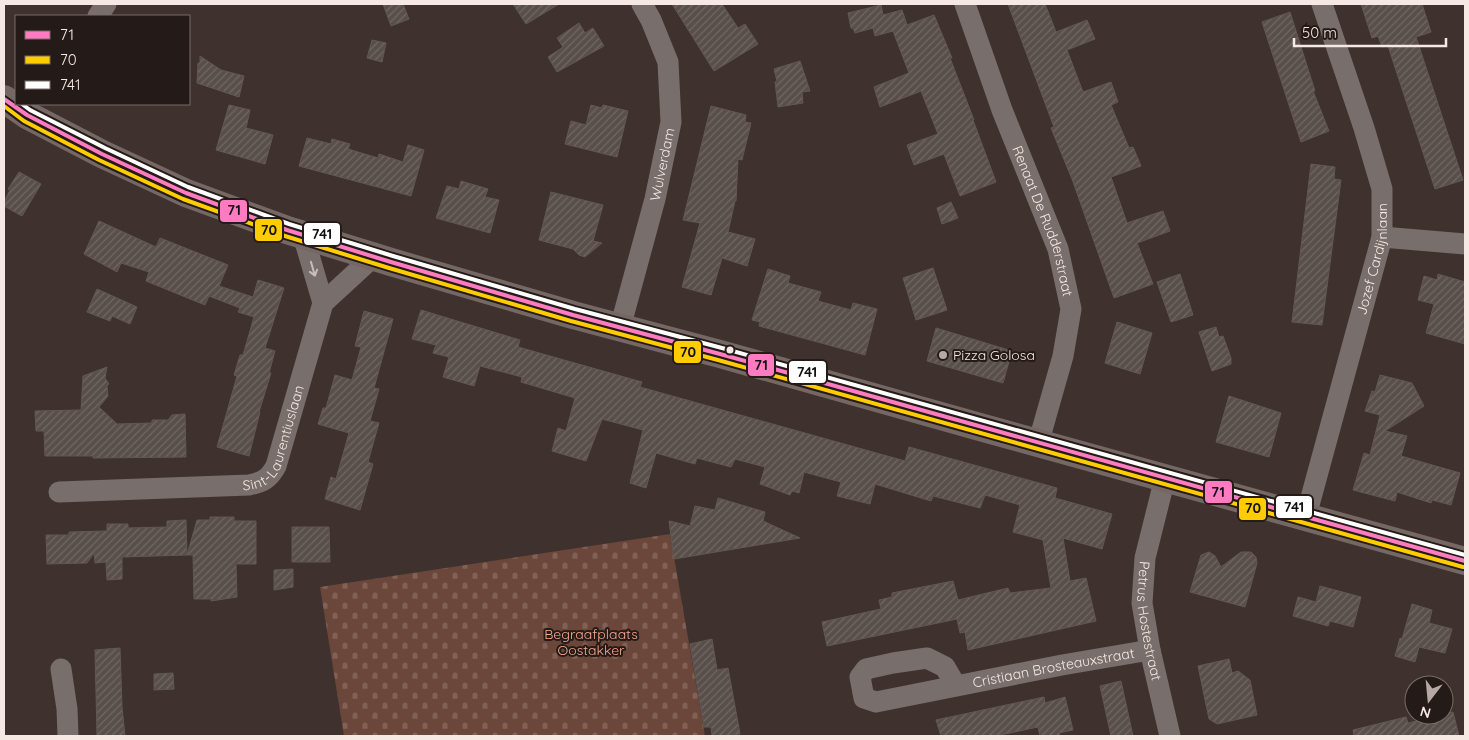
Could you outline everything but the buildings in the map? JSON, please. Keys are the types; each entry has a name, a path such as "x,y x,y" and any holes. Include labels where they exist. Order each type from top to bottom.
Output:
{"street":[{"path":"99,15 106,4"},
{"name":"Wulverdam","path":"620,328 655,198 671,122 668,62 651,20 642,4"},
{"name":"Renaat De Rudderstraat","path":"965,4 1002,110 1058,249 1071,309 1063,356 1038,444"},
{"name":"Jozef Cardijnlaan","path":"1306,516 1382,237 1382,189 1364,128 1322,4"},
{"path":"19,105 32,110 102,154 186,193 304,235 373,257 620,328 720,354 1038,444 1465,561"},
{"path":"304,235 323,304 373,257"},
{"path":"1382,237 1465,244"},
{"name":"Sint-Laurentiuslaan","path":"59,492 249,485 262,482 271,474 276,466 323,304"},
{"name":"Petrus Hostestraat","path":"1165,478 1145,558 1142,603 1150,650 1170,736"},
{"name":"Cristiaan Brosteauxstraat","path":"956,686 1150,650"},
{"path":"61,669 67,709 68,736"}],"green space":[{"name":"Begraafplaats Oostakker","path":"670,534 705,736 344,736 320,587"}],"transit line":[{"name":"71","path":"4,99 27,115 102,154 186,193 287,230 573,315 1465,561"},
{"name":"741","path":"23,105 105,148 188,187 289,224 575,309 722,348 1465,555"},
{"name":"70","path":"4,106 24,121 99,160 183,199 285,236 571,321 1463,567"}],"place":[{"name":"Pizza Golosa","path":"943,355"}]}
